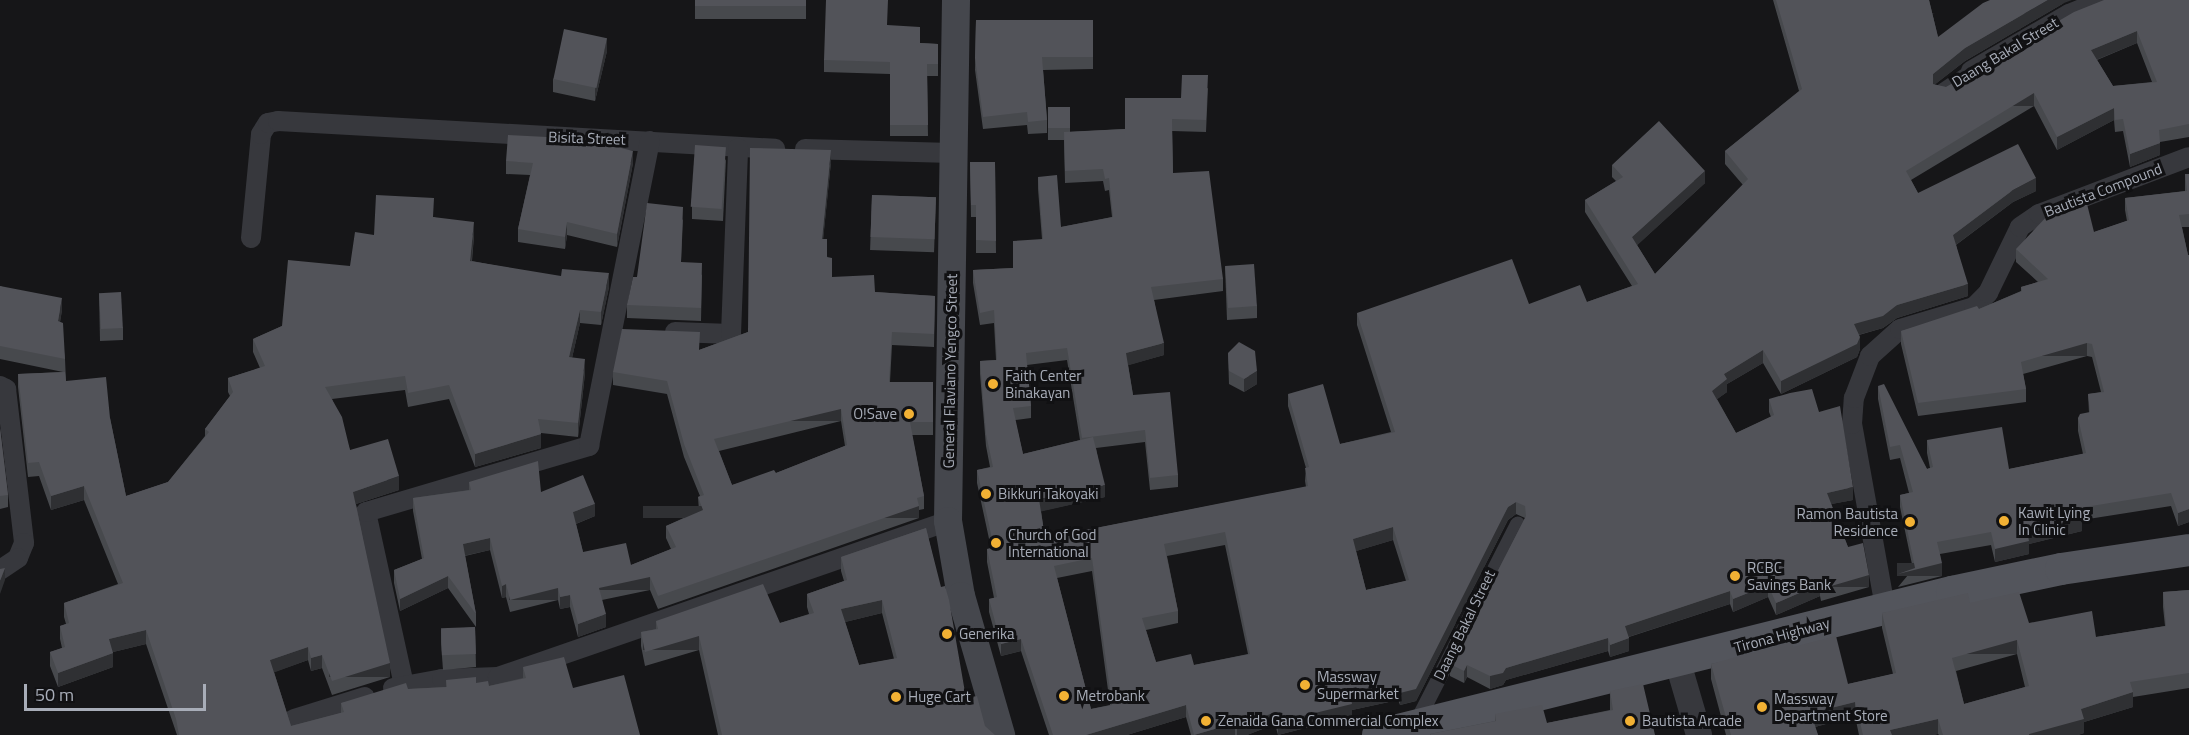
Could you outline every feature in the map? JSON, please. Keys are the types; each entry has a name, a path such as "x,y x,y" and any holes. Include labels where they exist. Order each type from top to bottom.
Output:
{"main road":[{"name":"General Flaviano Yengco Street","path":"956,0 948,521 961,596 1001,735"},
{"name":"Tirona Highway","path":"1378,735 1412,731 1885,608 2061,569 2189,550"}],"street":[{"name":"Daang Bakal Street","path":"1941,91 2069,14 2103,0"},
{"name":"Bisita Street","path":"251,238 261,134 268,123 650,141 738,148 952,153"},
{"path":"404,685 366,513 589,446 650,141"},
{"path":"660,331 731,334 738,148"},
{"name":"Bautista Compound","path":"1885,608 1852,424 1854,398 1870,356 1900,330 1974,307 1988,293 2020,227 2039,214 2189,157"},
{"path":"613,328 637,330"},
{"path":"0,386 6,389 24,543 18,558 0,570"},
{"path":"294,719 404,685 498,677 948,521"},
{"name":"Daang Bakal Street","path":"1412,731 1517,524"},
{"path":"1678,663 1699,735"}],"building":[{"path":"695,0 806,0 806,6 695,6"},
{"path":"826,0 888,0 887,25 920,27 920,43 938,44 938,64 927,64 928,125 890,125 890,62 824,60"},
{"path":"1776,0 1929,0 1938,37 1990,0 2048,0 1965,48 1933,74 1933,84 1946,87 2074,12 2104,0 2189,0 2189,124 2159,130 2160,143 2130,154 2123,119 2115,120 2114,108 2057,137 2034,93 1906,171 1918,193 2018,144 2036,178 2013,190 1953,235 1968,284 1897,305 1883,316 1854,324 1860,337 1857,344 1781,381 1763,350 1724,374 1727,379 1712,391 1736,433 1774,415 1769,399 1790,393 1812,389 1819,412 1840,406 1853,487 1827,493 1848,547 1863,543 1869,575 1821,589 1820,584 1776,603 1768,585 1733,599 1730,591 1625,626 1629,638 1610,645 1608,638 1506,668 1503,673 1490,676 1467,665 1464,671 1450,664 1526,516 1525,506 1516,502 1508,507 1416,689 1400,693 1398,688 1351,698 1352,704 1278,722 1275,712 1237,727 1235,723 1194,735 1186,705 1086,735 1053,735 1021,639 1001,644 989,599 997,597 987,549 994,548 977,470 993,467 986,434 980,361 997,360 994,310 980,313 973,270 1013,268 1013,241 1043,239 1038,177 1057,175 1061,227 1113,217 1109,178 1105,179 1103,169 1065,171 1064,132 1125,129 1125,98 1181,98 1182,75 1208,75 1206,120 1172,119 1173,173 1209,171 1223,279 1151,287 1164,343 1126,353 1133,395 1170,392 1178,475 1150,478 1145,430 1082,438 1067,348 1026,353 1031,406 1013,408 1023,454 1093,437 1105,485 1039,499 1045,538 1308,486 1305,468 1309,467 1288,394 1323,384 1340,444 1395,432 1357,313 1512,259 1529,304 1580,285 1587,302 1638,284 1585,200 1623,177 1612,165 1659,121 1705,171 1632,237 1655,274 1748,179 1725,151 1802,89","holes":["2137,31 2157,82 2113,86 2091,50","1393,527 1409,580 1366,590 1353,539","1225,532 1250,654 1194,665 1191,654 1156,662 1142,618 1178,611 1164,544","1092,558 1112,705 1091,709 1054,566"]},
{"path":"976,20 1093,20 1093,57 1042,57 1047,120 1028,122 1027,112 983,117 975,58"},
{"path":"564,29 607,38 596,88 553,79"},
{"path":"1048,107 1070,107 1070,128 1048,128"},
{"path":"508,135 586,139 633,151 617,234 567,222 565,237 518,229 533,163 506,161"},
{"path":"695,145 726,147 722,209 691,207"},
{"path":"750,148 831,150 822,239 827,239 827,257 832,258 832,277 874,275 875,292 935,296 934,334 892,332 889,382 933,382 933,422 910,422 924,496 917,498 919,506 658,596 650,577 599,588 606,614 578,624 570,595 560,597 558,588 510,600 506,584 502,586 490,538 463,544 476,614 448,576 400,599 394,570 424,558 413,498 471,490 469,482 538,461 541,492 583,475 595,504 573,512 583,552 626,543 631,565 676,547 666,526 703,510 698,497 704,495 684,444 667,381 613,372 622,329 700,332 699,350 748,332","holes":["841,409 847,445 776,473 774,470 732,485 714,439"]},
{"path":"970,162 995,162 996,241 976,240 976,205 971,205"},
{"path":"2185,174 2189,174 2189,214 2179,215 2189,255 2189,509 2178,513 2171,493 2079,508 2082,518 2027,531 2029,541 1995,549 1991,532 1937,542 1942,563 1898,574 1915,568 1900,495 1913,492 1900,445 1890,447 1878,386 1884,384 1927,469 1933,467 1927,440 2002,427 2009,469 2086,453 2078,418 2080,414 2090,412 2088,394 2104,392 2092,344 2087,343 2021,362 2026,389 1918,403 1901,331 1977,306 1979,309 2022,291 2021,287 2048,279 2016,249 2050,213 2087,204 2094,232 2129,220 2125,198 2187,191"},
{"path":"376,195 434,198 433,217 474,222 470,261 561,276 562,269 609,273 601,312 580,310 569,357 585,359 578,423 538,419 541,434 475,454 449,385 408,393 405,376 325,387 342,417 350,450 388,439 399,476 353,492 390,663 332,681 322,655 311,658 308,647 270,660 291,726 344,712 341,703 406,683 408,689 447,687 446,680 476,677 476,683 488,681 489,686 526,678 523,667 564,657 573,688 624,675 640,735 179,735 176,719 146,630 109,639 113,653 58,673 50,652 65,647 60,626 69,623 64,603 123,583 84,486 51,496 39,462 28,463 18,374 65,372 66,381 106,377 110,418 126,496 168,482 209,432 205,429 233,392 228,378 265,366 253,339 282,326 288,260 350,266 355,232 374,235"},
{"path":"872,195 936,197 934,239 871,237"},
{"path":"647,203 683,207 681,262 702,263 701,308 627,305 633,277 637,277"},
{"path":"1254,264 1257,306 1228,308 1225,266"},
{"path":"0,286 62,298 58,321 63,323 65,359 0,346"},
{"path":"121,292 123,328 101,329 99,293"},
{"path":"1239,342 1255,351 1257,371 1244,379 1229,371 1228,353"},
{"path":"0,428 8,495 0,496"},
{"path":"926,528 941,587 945,586 949,600 966,698 977,696 985,726 995,735 722,735 699,636 645,652 641,632 658,629 656,621 763,584 780,623 814,613 807,594 847,580 841,557","holes":["882,600 897,658 859,665 841,609"]},
{"path":"5,568 0,581 0,569"},
{"path":"2189,590 2189,673 2130,682 2133,692 2081,709 2084,719 2029,735 1943,735 1938,719 1890,730 1892,735 1863,735 1855,702 1811,713 1818,735 1731,735 1711,664 1792,642 1793,647 1836,636 1848,684 1896,673 1882,613 1968,593 1970,603 2019,592 2029,623 2092,611 2096,637 2166,626 2163,592","holes":["2017,640 2029,686 1964,704 1952,658"]},
{"path":"475,627 476,654 442,655 441,628"},
{"path":"1643,684 1655,735 1430,734 1496,721 1495,714 1542,705 1547,723 1613,710 1610,691"}],"place":[{"name":"Faith Center Binakayan","path":"993,384"},
{"name":"O!Save","path":"909,414"},
{"name":"Bikkuri Takoyaki","path":"986,494"},
{"name":"Kawit Lying In Clinic","path":"2004,521"},
{"name":"Ramon Bautista Residence","path":"1910,522"},
{"name":"Church of God International","path":"996,543"},
{"name":"RCBC Savings Bank","path":"1735,576"},
{"name":"Generika","path":"947,634"},
{"name":"Massway Supermarket","path":"1305,685"},
{"name":"Metrobank","path":"1064,696"},
{"name":"Huge Cart","path":"896,697"},
{"name":"Massway Department Store","path":"1762,707"},
{"name":"Zenaida Gana Commercial Complex","path":"1206,721"},
{"name":"Bautista Arcade","path":"1630,721"}]}
